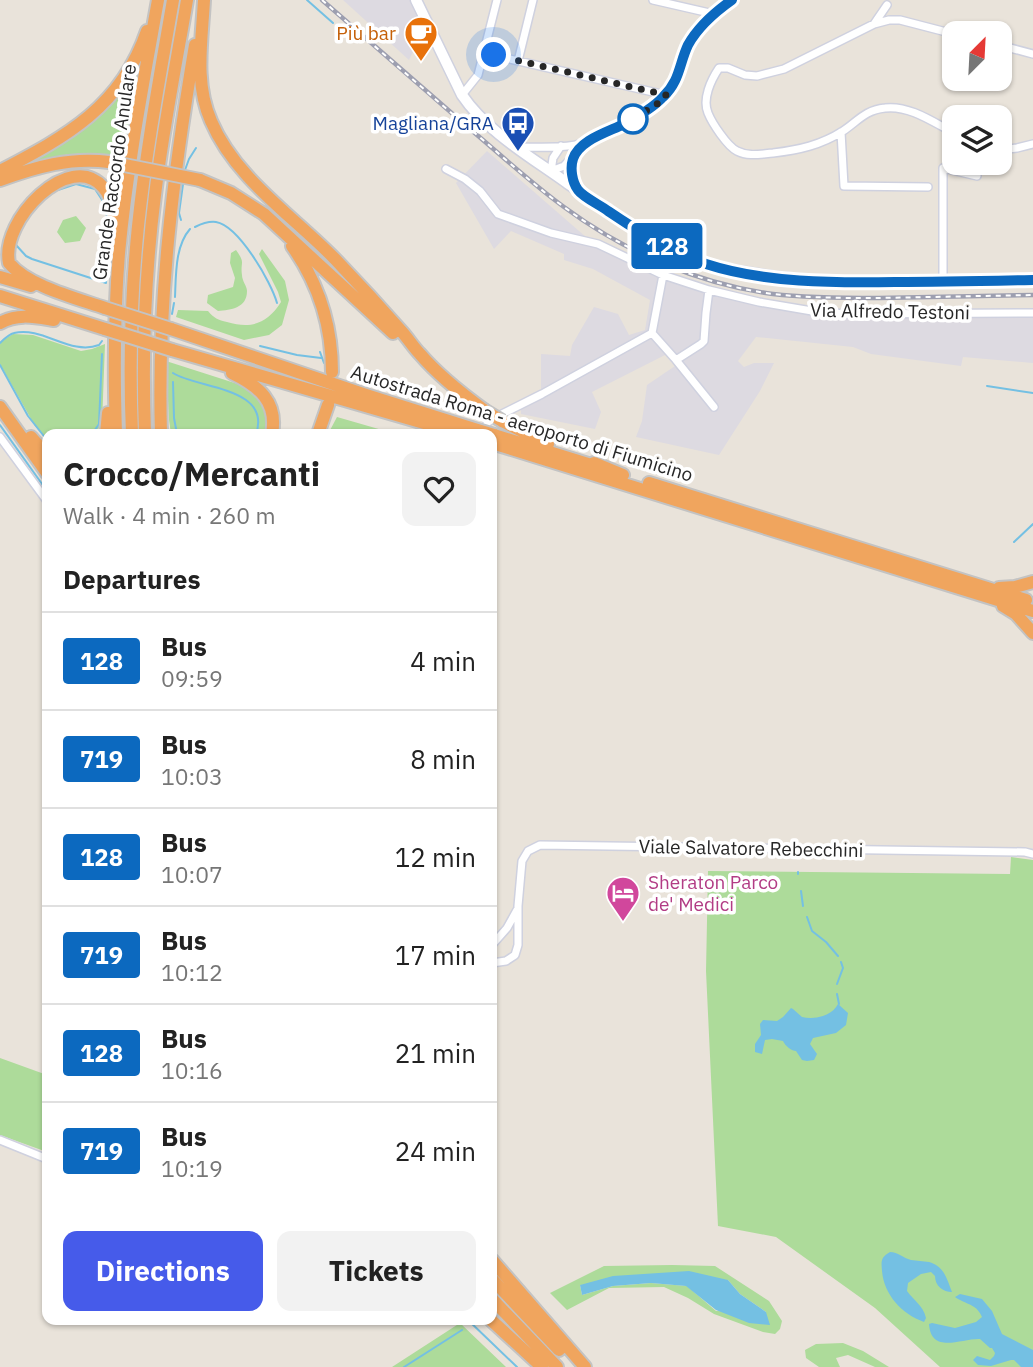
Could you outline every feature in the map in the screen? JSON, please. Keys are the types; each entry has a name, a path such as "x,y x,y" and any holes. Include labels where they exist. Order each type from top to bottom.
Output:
{"highway":[{"path":"0,171 75,129 104,103 138,56 156,0"},
{"name":"Grande Raccordo Anulare","path":"116,429 114,364 119,254 156,0"},
{"name":"Grande Raccordo Anulare","path":"132,429 131,325 138,226 173,0"},
{"path":"145,429 144,332 149,254 165,127 187,0"},
{"path":"203,0 201,87 209,116 223,145 249,177 364,290 418,353"},
{"path":"161,429 162,300 171,203 203,0"},
{"path":"0,180 68,161 93,160 200,180 231,193 264,215 397,337 484,410 541,441 623,475"},
{"path":"105,308 38,283 18,272 3,254 0,241 2,231 14,209 39,190 65,177 84,176 99,183 109,197 115,213 119,254"},
{"path":"264,215 291,244 317,289 330,333 332,372"},
{"name":"Autostrada Roma - aeroporto di Fiumicino","path":"0,277 172,329 460,429"},
{"name":"Autostrada Roma - aeroporto di Fiumicino","path":"0,296 172,350 459,429"},
{"path":"0,323 12,317 30,316 105,329"},
{"path":"197,357 238,375 260,391 273,413 272,429"},
{"path":"160,359 167,429"},
{"path":"107,429 114,364"},
{"path":"0,395 42,450"},
{"path":"320,429 328,405"},
{"path":"0,407 42,466"},
{"name":"Autostrada Roma - aeroporto di Fiumicino","path":"497,439 623,475 985,592 1033,611"},
{"name":"Autostrada Roma - aeroporto di Fiumicino","path":"497,439 985,592 1033,602"},
{"path":"985,592 1033,582"},
{"path":"985,592 1012,611 1033,633"},
{"path":"497,1266 585,1367"},
{"path":"497,1284 577,1367"},
{"path":"497,1304 557,1367"},
{"path":"496,1325 542,1367"}],"main road":[{"path":"416,0 462,95 484,121 517,148 616,216 682,254 733,271 797,281 1033,280"}],"street":[{"path":"462,95 478,75 497,0"},
{"path":"518,61 533,0"},
{"path":"653,0 714,14"},
{"path":"517,148 586,142 626,123 657,104 680,72 688,46 698,31 732,0"},
{"path":"888,3 889,20"},
{"path":"874,24 888,3"},
{"path":"942,31 900,20 874,24 784,69 757,76 719,68 706,95 706,111 719,132 733,149 748,156 797,151 819,144 841,132 861,116 886,107 912,111 942,127"},
{"path":"1012,48 1033,54"},
{"path":"484,53 666,95"},
{"path":"841,132 844,186 928,187"},
{"path":"561,146 553,158 551,171 564,166 586,142"},
{"path":"1012,149 1033,144"},
{"path":"553,158 564,166"},
{"path":"573,158 572,176 578,190"},
{"path":"943,282 943,168 977,176"},
{"name":"Via Alfredo Testoni","path":"446,169 480,191 498,214 551,233 598,244 663,275 709,290 759,302 845,314 1033,313"},
{"path":"652,333 663,275"},
{"path":"676,360 704,341 709,290"},
{"path":"652,333 714,407"},
{"path":"489,429 488,421 652,333"},
{"path":"0,437 42,494"},
{"name":"Viale Salvatore Rebecchini","path":"518,945 522,859 528,851 540,845 1033,854"},
{"name":"Viale Salvatore Rebecchini","path":"497,940 509,925 518,906"},
{"path":"497,963 513,958 518,945 513,937 502,934"},
{"path":"497,959 501,963"},
{"path":"0,1140 42,1156"}],"shaded area":[{"path":"343,0 411,0 424,28 409,60"},
{"path":"487,151 602,251 656,277 717,295 805,313 1033,315 1033,363 963,357 961,366 871,354 853,347 756,337 738,361 744,367 754,363 774,363 760,391 719,455 636,437 642,421 647,385 675,366 667,354 592,392 601,412 595,429 521,414 521,407 541,398 541,354 570,356 572,345 594,307 618,314 629,335 645,330 650,300 593,269 564,260 564,254 511,231 494,249 456,183"}],"green space":[{"path":"138,61 142,62 126,159 94,154 57,156 0,175 59,140"},
{"path":"76,216 86,228 80,241 65,243 57,232 63,220"},
{"path":"262,249 285,281 289,300 282,325 269,335 244,340 176,317 178,310 208,311 214,317 236,324 251,325 264,320 281,302 259,254"},
{"path":"236,250 242,260 246,297 237,307 218,311 207,303 208,295 233,287 235,278 230,263 231,253"},
{"path":"13,334 33,335 81,351 105,344 102,424 98,429 42,429 42,434 0,364 2,341"},
{"path":"166,361 244,386 253,391 268,411 266,429 170,429"},
{"path":"337,417 379,429 331,429"},
{"path":"1011,857 1033,860 1033,1367 940,1367 875,1308 776,1237 718,1226 706,971 708,871 1010,874"},
{"path":"0,1058 42,1073 42,1150 0,1135"},
{"path":"604,1266 715,1266 769,1301 782,1321 780,1329 775,1334 763,1332 714,1314 664,1287 609,1288 567,1310 550,1293","holes":["728,1280 740,1294 766,1312 716,1311 687,1286 651,1283 613,1286 582,1295 580,1285"]},
{"path":"457,1325 462,1325 506,1367 392,1367"},
{"path":"843,1343 863,1351 889,1367 875,1367 848,1355 836,1358 840,1367 819,1367 806,1358 805,1350 816,1344"}],"water":[{"path":"838,1004 848,1013 846,1025 836,1033 813,1038 810,1044 817,1054 814,1060 802,1060 796,1051 783,1041 772,1039 765,1040 762,1054 755,1052 763,1020 777,1021 791,1008 802,1017 818,1017 832,1012"},
{"path":"890,1252 911,1260 934,1264 942,1270 946,1278 952,1292 940,1288 931,1272 921,1274 908,1283 907,1291 923,1310 926,1318 924,1322 902,1309 886,1288 882,1262"},
{"path":"689,1271 728,1280 740,1294 766,1312 770,1325 749,1323 716,1310 686,1286 651,1283 613,1286 582,1295 580,1285 613,1276"},
{"path":"960,1294 982,1299 992,1311 1002,1334 1033,1350 1033,1367 1021,1367 1014,1360 991,1366 978,1365 973,1360 977,1356 990,1360 995,1353 980,1339 948,1343 935,1339 929,1324 955,1328 976,1322 982,1317 974,1307 955,1297"}],"waterway":[{"path":"307,0 333,23"},
{"path":"185,170 196,148"},
{"path":"58,190 76,184 95,189 106,206 108,248"},
{"path":"181,220 179,213 183,184"},
{"path":"195,227 216,222 234,233 261,269 277,303"},
{"path":"175,297 179,252 190,229"},
{"path":"16,245 32,259 106,283 107,255"},
{"path":"172,314 174,303"},
{"path":"0,343 12,334 25,332 78,347 99,345 102,341"},
{"path":"260,346 321,358"},
{"path":"320,352 324,363"},
{"path":"96,429 99,424 102,354"},
{"path":"0,365 28,416 42,434"},
{"path":"173,373 243,398 253,407 258,419 257,429"},
{"path":"173,382 176,429"},
{"path":"987,386 1033,393"},
{"path":"0,425 42,484"},
{"path":"1014,542 1033,524"},
{"path":"801,891 803,906"},
{"path":"807,917 812,931 838,956"},
{"path":"837,984 843,968 841,962"},
{"path":"837,994 839,1004"},
{"path":"473,1325 517,1367"},
{"path":"404,1367 462,1330"}],"railway":[{"path":"322,0 552,198 612,238 663,264 717,283 773,294 826,298 1033,295"}],"bus line":[{"name":"128","path":"732,0 698,31 688,46 674,83 657,104 626,123 586,142 573,158 572,176 578,190 616,216 682,254 733,271 797,281 825,282 1033,280"}],"place":[{"name":"Più bar","path":"421,63"},
{"name":"Magliana/GRA","path":"518,153"},
{"name":"Sheraton Parco de' Medici","path":"623,923"}],"route":[{"path":"494,55 666,95 657,104 626,123 633,119"}]}
